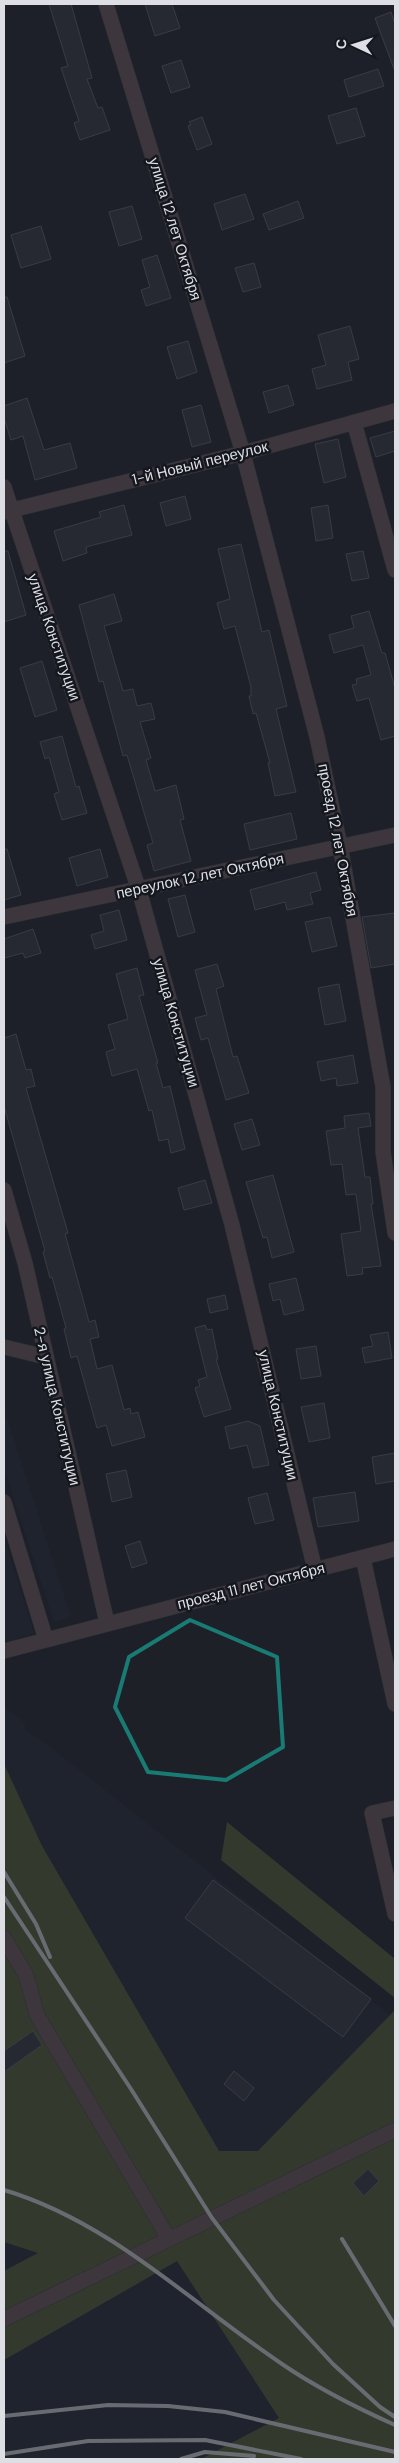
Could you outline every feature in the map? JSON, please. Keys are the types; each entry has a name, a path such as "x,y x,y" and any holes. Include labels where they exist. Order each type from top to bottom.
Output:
{"street":[{"name":"улица 12 лет Октября","path":"106,4 243,454"},
{"name":"1-й Новый переулок","path":"8,511 243,454 395,411"},
{"path":"354,422 395,570"},
{"name":"проезд 12 лет Октября","path":"243,454 317,737 340,845 383,1087 383,1152 395,1233"},
{"name":"улица Конституции","path":"4,487 8,511 139,890 232,1225 315,1570"},
{"name":"переулок 12 лет Октября","path":"4,917 139,890 340,845 395,835"},
{"name":"2-я улица Конституции","path":"4,1190 25,1263 107,1624"},
{"path":"4,1347 46,1357"},
{"path":"4,1502 46,1640"},
{"name":"проезд 11 лет Октября","path":"4,1651 395,1550"},
{"path":"363,1558 395,1704"},
{"path":"395,1808 372,1813 395,1914"},
{"path":"4,1938 26,1975 37,2015 169,2239"},
{"path":"4,2319 395,2130"}],"highlighted area":[{"path":"190,1620 277,1657 283,1747 226,1780 148,1772 115,1707 129,1657"}],"shaded area":[{"path":"4,1409 71,1617 54,1622 4,1468"},
{"path":"4,1538 34,1633 4,1643"},
{"path":"4,1707 25,1723 25,1730 44,1742 395,2019 395,2459 4,2459"}],"green space":[{"path":"4,1764 42,1846 219,2151 258,2151 395,2010 395,2459 201,2459 279,2418 177,2261 4,2360 4,2271 38,2253 4,2242"},
{"path":"227,1822 395,1959 395,1998 221,1860"}],"building":[{"path":"49,4 71,4 92,78 87,79 98,108 102,107 110,130 80,140 74,123 79,121 61,68 68,66"},
{"path":"145,4 172,4 180,28 155,36"},
{"path":"391,12 395,24 394,69 375,18"},
{"path":"181,60 190,87 171,93 162,66"},
{"path":"378,69 384,86 349,97 344,80"},
{"path":"356,108 365,136 337,144 328,116"},
{"path":"202,117 212,144 197,150 188,126 191,125 189,122"},
{"path":"245,194 254,219 222,230 214,204"},
{"path":"298,201 304,218 269,230 263,214"},
{"path":"132,206 142,239 119,246 109,212"},
{"path":"41,226 51,259 21,268 11,235"},
{"path":"157,255 171,298 146,306 141,290 150,287 142,260"},
{"path":"254,263 261,287 243,292 235,268"},
{"path":"4,297 7,297 25,356 4,363"},
{"path":"350,326 359,359 348,362 352,380 317,389 312,369 326,365 318,335"},
{"path":"188,341 197,372 177,379 167,347"},
{"path":"288,385 294,405 269,413 263,392"},
{"path":"27,398 44,450 70,443 77,468 35,480 23,436 11,440 4,418 4,406"},
{"path":"201,405 211,442 192,447 182,410"},
{"path":"395,431 395,451 376,457 370,438"},
{"path":"338,439 346,477 324,483 315,444"},
{"path":"185,496 191,519 166,526 160,503"},
{"path":"124,505 132,535 86,547 87,553 63,561 54,531 101,517 99,512"},
{"path":"328,505 333,538 316,541 311,508"},
{"path":"241,544 262,632 269,630 287,706 276,709 296,792 275,796 268,763 270,763 256,713 253,714 249,696 251,696 251,687 235,626 224,629 217,603 230,599 218,549"},
{"path":"4,551 8,551 26,615 4,622"},
{"path":"363,551 369,578 352,581 346,554"},
{"path":"114,594 122,621 104,626 123,691 133,689 137,706 151,703 155,719 140,722 151,758 146,760 155,791 176,785 184,819 180,820 191,861 154,871 147,845 153,843 127,755 123,756 103,681 99,682 79,605"},
{"path":"369,611 382,653 385,653 395,688 395,736 381,740 369,698 357,701 352,685 357,684 356,679 371,675 363,645 334,653 329,635 354,628 351,616"},
{"path":"42,661 57,710 35,717 20,668"},
{"path":"62,736 76,787 79,786 87,813 62,820 54,794 59,792 49,757 45,759 40,742"},
{"path":"291,813 297,839 250,850 244,824"},
{"path":"4,849 7,849 21,895 4,900"},
{"path":"100,849 108,877 77,886 69,858"},
{"path":"316,872 321,890 310,893 313,904 287,910 285,902 255,910 250,890"},
{"path":"185,895 195,932 178,937 168,899"},
{"path":"119,910 127,940 95,949 91,935 104,931 100,915"},
{"path":"395,913 395,964 371,968 362,917"},
{"path":"330,917 337,946 312,952 305,922"},
{"path":"33,929 41,953 25,958 23,953 4,958 4,939"},
{"path":"217,964 224,986 216,989 233,1057 237,1056 249,1093 226,1100 208,1038 201,1040 195,1018 207,1015 195,970"},
{"path":"137,968 144,995 139,996 158,1063 156,1063 163,1088 170,1086 185,1149 171,1153 168,1139 159,1141 152,1110 149,1111 137,1069 112,1076 106,1052 115,1049 108,1025 128,1019 116,974"},
{"path":"339,984 346,1021 325,1025 318,988"},
{"path":"16,1034 26,1070 31,1069 35,1086 26,1088 68,1233 65,1234 89,1322 95,1320 99,1337 90,1339 97,1369 112,1365 124,1410 130,1408 131,1414 138,1412 145,1437 112,1446 106,1425 97,1428 77,1356 71,1358 64,1329 66,1328 52,1277 50,1278 43,1252 45,1251 4,1106 4,1038"},
{"path":"353,1055 358,1083 337,1086 336,1078 321,1081 317,1062"},
{"path":"369,1113 371,1126 358,1128 365,1177 370,1177 373,1204 371,1204 381,1266 362,1268 363,1274 347,1276 341,1234 361,1231 356,1194 346,1195 342,1164 331,1165 326,1131 345,1128 344,1116"},
{"path":"252,1119 260,1145 242,1150 234,1124"},
{"path":"273,1175 294,1252 272,1258 267,1237 263,1238 246,1182"},
{"path":"205,1180 212,1203 184,1210 178,1188"},
{"path":"296,1278 304,1310 284,1315 280,1299 273,1301 269,1284"},
{"path":"225,1295 228,1309 210,1313 207,1299"},
{"path":"205,1325 207,1330 212,1329 218,1359 216,1359 231,1409 204,1417 195,1388 200,1386 198,1380 207,1377 195,1328"},
{"path":"388,1332 392,1358 365,1363 362,1348 373,1346 370,1335"},
{"path":"316,1346 321,1376 301,1379 296,1349"},
{"path":"324,1403 330,1438 309,1442 301,1407"},
{"path":"248,1421 260,1426 269,1465 253,1468 247,1445 230,1449 225,1427"},
{"path":"395,1453 395,1481 376,1484 372,1457"},
{"path":"126,1470 132,1497 112,1502 106,1474"},
{"path":"355,1492 359,1521 318,1527 313,1498"},
{"path":"267,1493 274,1520 255,1524 248,1498"},
{"path":"140,1541 147,1563 132,1568 125,1546"},
{"path":"213,1880 371,1999 343,2037 185,1918"},
{"path":"33,2031 42,2045 4,2072 4,2051"},
{"path":"234,2071 254,2088 244,2101 224,2084"},
{"path":"368,2169 379,2181 364,2196 353,2183"}],"railway":[{"path":"4,1872 36,1924 50,1957"},
{"path":"4,1897 131,2089 212,2218 274,2300 333,2364 380,2407 395,2417"},
{"path":"4,2190 43,2204 80,2222 115,2243 295,2373 337,2397 395,2425"},
{"path":"342,2239 395,2326"},
{"path":"4,2416 108,2405 168,2406 225,2412 395,2452"},
{"path":"4,2454 88,2441 205,2440 301,2459"},
{"path":"181,2459 205,2452 254,2456"}]}
